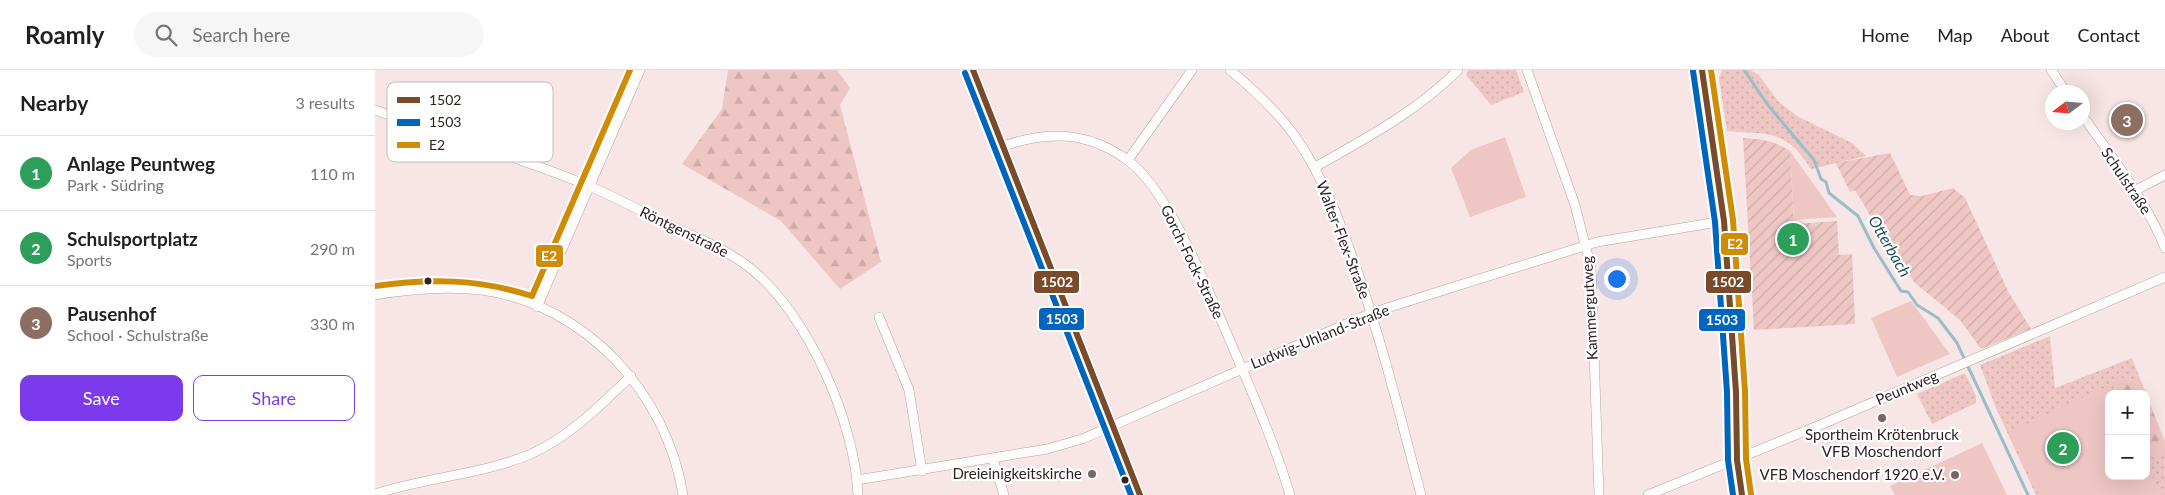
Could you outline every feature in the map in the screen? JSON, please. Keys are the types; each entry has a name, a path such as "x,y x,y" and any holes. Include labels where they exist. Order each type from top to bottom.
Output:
{"street":[{"path":"537,307 641,70"},
{"path":"973,70 1140,495"},
{"path":"1128,160 1192,70"},
{"name":"Walter-Flex-Straße","path":"1230,70 1276,113 1315,167 1350,250 1371,313 1389,371 1421,495"},
{"path":"1315,167 1404,116 1458,70"},
{"name":"Kammergutweg","path":"1527,70 1565,174 1587,245 1593,292 1594,408 1599,495"},
{"path":"1702,70 1724,220 1736,392 1737,460 1742,495"},
{"path":"2051,70 2061,85"},
{"name":"Röntgenstraße","path":"375,110 387,114"},
{"name":"Schulstraße","path":"2090,126 2158,229 2165,248"},
{"name":"Gorch-Fock-Straße","path":"1003,146 1028,138 1064,136 1091,141 1128,160 1159,197 1180,233 1242,369 1290,495"},
{"name":"Röntgenstraße","path":"521,162 589,186 727,252 767,283 813,347 824,371 845,424 857,480 858,495"},
{"path":"2134,191 2165,175"},
{"name":"Ludwig-Uhland-Straße","path":"857,480 993,459 1047,449 1082,439 1371,313 1587,245 1724,220"},
{"name":"Peuntweg","path":"1648,495 1737,460 2165,277"},
{"path":"375,294 428,288 458,288 498,294 537,307 598,342 631,376 667,434 679,470 683,495"},
{"path":"879,317 909,390 922,471"},
{"path":"375,494 427,480 484,469 532,453 567,432 631,376"},
{"path":"993,459 1004,495"}],"green space":[{"path":"728,70 837,70 850,88 840,105 881,262 840,289 781,221 682,164 722,109"},
{"path":"1469,70 1516,70 1524,92 1491,105 1466,75"},
{"path":"1722,70 1750,70 1758,74 1779,102 1797,116 1852,143 1866,156 1811,169 1793,146 1784,140 1765,134 1727,131 1719,78"},
{"path":"1505,137 1526,197 1470,217 1451,168 1471,150"},
{"path":"1743,138 1768,141 1790,151 1794,224 1837,221 1839,255 1852,254 1855,324 1754,330"},
{"path":"1790,151 1837,217 1794,220"},
{"path":"1890,153 1910,195 1922,196 1953,188 1965,198 2008,291 2031,329 1981,349 1960,320 1915,283 1880,232 1855,190 1850,192 1836,163"},
{"path":"1911,301 1950,354 1897,377 1871,318"},
{"path":"2050,336 2055,388 2132,358 2145,390 2105,390 2105,480 2150,480 2150,404 2165,442 2165,495 2036,495 1996,408 1980,365"},
{"path":"1965,373 1976,396 1976,403 1932,424 1917,394"},
{"path":"2119,377 2141,381 2144,390 2114,390 2113,387"},
{"path":"2108,386 2110,390 2105,390 2105,480 2150,480 2150,472 2161,495 2039,495 2009,432"},
{"path":"2150,404 2165,442 2165,455 2158,458 2150,457"},
{"name":"VFB Moschendorf 1920 e.V.","path":"1982,443 2007,495 1895,495 1890,486"}],"waterway":[{"name":"Otterbach","path":"1744,70 1767,104 1814,160 1821,179 1826,182 1829,193 1858,216 1874,248 1901,291 1908,292 1917,305 1938,318 1957,343 2028,495"}],"transit line":[{"name":"E2","path":"375,286 435,281 474,283 532,296 630,70"},
{"name":"1502","path":"973,70 1140,495"},
{"name":"1502","path":"1702,70 1724,221 1736,392 1737,460 1742,495"},
{"name":"E2","path":"1711,70 1733,220 1745,391 1746,459 1751,494"},
{"name":"1503","path":"1693,71 1715,222 1727,392 1728,460 1733,495"},
{"name":"1503","path":"965,73 1131,495"}],"place":[{"name":"Pausenhof","path":"2127,120"},
{"name":"Anlage Peuntweg","path":"1793,239"},
{"name":"Sportheim Krötenbruck VFB Moschendorf","path":"1882,418"},
{"name":"Schulsportplatz","path":"2063,448"},
{"name":"Dreieinigkeitskirche","path":"1092,474"},
{"name":"VFB Moschendorf 1920 e.V.","path":"1955,475"}]}
